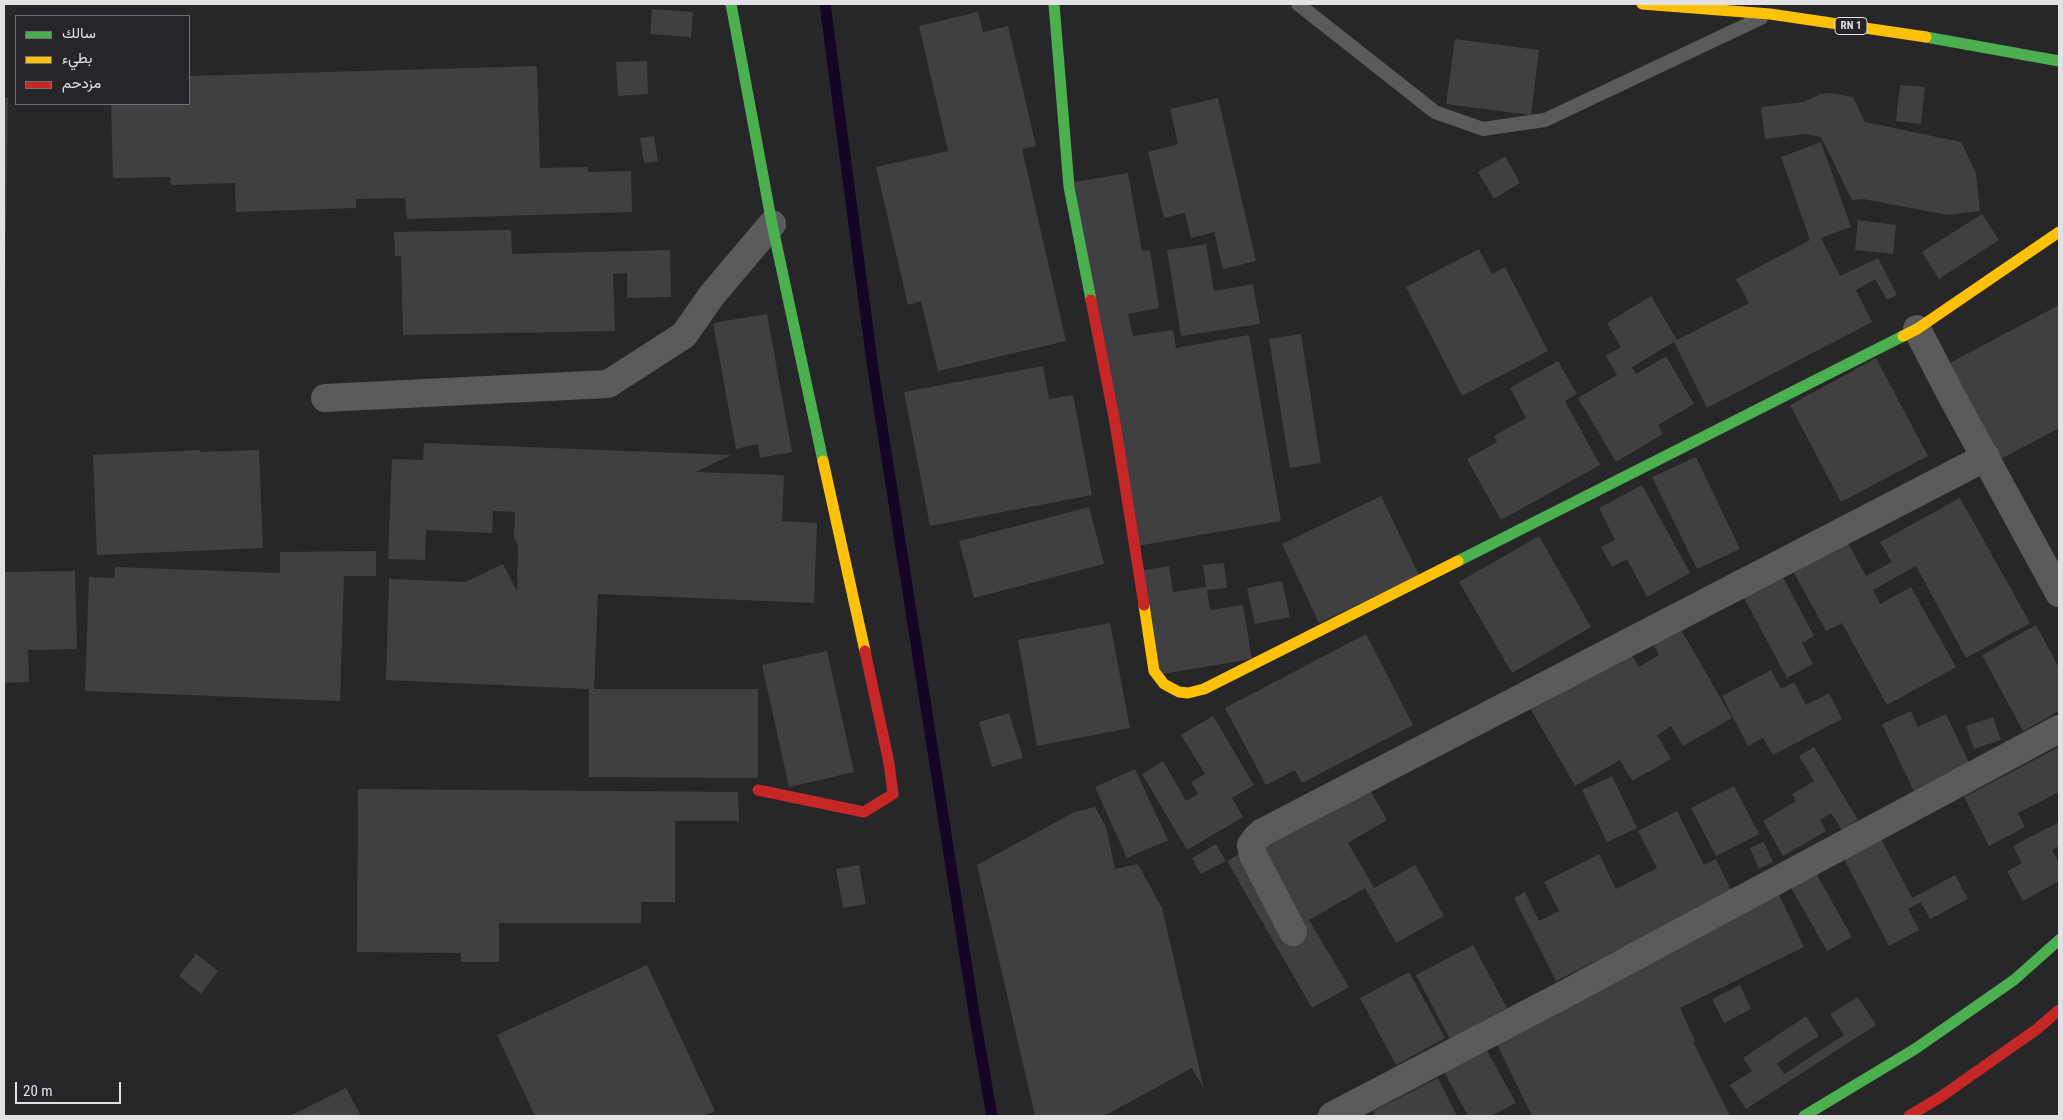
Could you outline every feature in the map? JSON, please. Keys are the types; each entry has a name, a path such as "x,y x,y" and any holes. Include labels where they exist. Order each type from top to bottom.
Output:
{"main road":[{"path":"731,4 772,224 889,763 893,794 864,812 758,790"},
{"path":"1054,4 1069,187 1115,423 1154,671 1164,684 1171,689 1188,693 1204,689 1917,330 2059,232"},
{"name":"RN 1","path":"1642,4 1770,14 1977,45 2059,61"},
{"path":"1804,1116 1923,1044 2014,980 2059,940"},
{"path":"1909,1116 1942,1096 2029,1035 2059,1010"}],"street":[{"path":"324,398 608,384 684,335 712,295 772,224"},
{"path":"1917,330 2059,593"},
{"path":"1293,932 1253,855 1251,845 1263,832 1986,457"},
{"path":"1332,1116 1567,993 2059,729"}],"lane":[{"path":"1298,4 1436,112 1482,129 1545,120 1770,14"}],"building":[{"path":"652,9 693,12 691,37 650,34"},
{"path":"978,12 983,32 1008,26 1036,146 1022,149 1066,341 938,371 921,301 908,305 876,167 948,151 919,26"},
{"path":"1455,39 1539,50 1531,115 1446,104"},
{"path":"647,61 648,94 618,96 616,62"},
{"path":"537,66 540,168 588,167 588,172 631,171 632,212 407,219 405,198 356,199 356,208 236,212 235,183 171,185 170,177 113,178 111,105 190,105 190,76"},
{"path":"1900,85 1925,87 1921,124 1896,121"},
{"path":"1830,93 1853,97 1865,122 1961,142 1976,173 1980,211 1948,215 1863,199 1852,200 1821,137 1806,134 1765,139 1761,107 1804,102 1820,94"},
{"path":"4,98 8,98 5,296 4,296"},
{"path":"1218,98 1256,261 1223,269 1214,232 1191,238 1185,213 1164,218 1148,152 1178,144 1170,109"},
{"path":"654,136 658,161 644,163 640,138"},
{"path":"1821,142 1851,227 1821,238 1840,276 1878,258 1897,295 1887,300 1875,279 1856,290 1872,322 1707,408 1674,342 1632,367 1636,374 1666,356 1694,404 1658,425 1663,434 1616,462 1578,398 1617,375 1606,356 1621,347 1607,323 1651,296 1677,340 1749,303 1736,279 1810,240 1781,157"},
{"path":"1505,156 1520,183 1494,199 1478,172"},
{"path":"1128,173 1142,251 1150,250 1159,308 1128,314 1133,336 1173,330 1176,348 1249,335 1281,521 1137,546 1074,182"},
{"path":"1982,214 1999,240 1939,279 1922,252"},
{"path":"1858,220 1896,225 1893,254 1855,250"},
{"path":"511,230 512,254 670,250 671,297 627,298 627,273 613,274 615,331 403,335 401,256 395,256 394,232"},
{"path":"1206,244 1214,291 1253,284 1260,324 1181,336 1167,250"},
{"path":"1479,249 1492,274 1505,267 1548,351 1462,396 1406,287"},
{"path":"2059,305 2059,428 1995,462 1944,366"},
{"path":"767,314 792,452 760,458 758,444 736,449 713,323"},
{"path":"1301,334 1321,463 1290,468 1269,339"},
{"path":"1876,358 1928,456 1841,502 1790,405"},
{"path":"1558,361 1577,394 1565,401 1600,465 1501,520 1467,459 1497,442 1494,436 1526,418 1510,388"},
{"path":"1043,366 1049,399 1073,395 1092,495 930,526 904,392"},
{"path":"424,443 731,455 696,472 784,475 782,521 817,523 814,603 598,594 594,689 758,689 758,778 589,777 589,689 386,680 389,579 465,582 503,564 517,591 518,545 514,537 515,512 493,511 492,533 426,530 425,560 388,559 392,459 423,460"},
{"path":"200,450 200,452 259,450 263,548 97,555 93,455"},
{"path":"1696,457 1740,549 1697,569 1652,477"},
{"path":"1642,485 1690,573 1647,597 1627,559 1612,567 1601,547 1615,540 1599,508"},
{"path":"1381,496 1419,575 1319,623 1282,544"},
{"path":"1960,498 2030,623 1966,658 1916,566 1873,590 1880,604 1911,587 1956,667 1887,705 1842,623 1826,631 1789,564 1843,534 1866,576 1892,562 1880,542"},
{"path":"1089,507 1104,564 974,598 959,541"},
{"path":"1539,536 1591,627 1512,673 1459,582"},
{"path":"376,551 376,576 344,576 340,701 85,691 89,577 114,578 115,567 280,573 280,552"},
{"path":"1224,563 1227,588 1207,590 1210,610 1243,605 1252,659 1156,675 1139,571 1169,566 1173,592 1206,587 1203,565"},
{"path":"1776,564 1814,636 1802,643 1813,664 1787,678 1737,585"},
{"path":"75,571 77,649 28,650 29,682 4,683 4,572"},
{"path":"1282,581 1290,617 1255,624 1247,588"},
{"path":"1676,621 1732,718 1683,746 1671,726 1657,735 1671,759 1632,781 1620,760 1575,786 1526,701 1625,644 1639,667 1659,655 1649,636"},
{"path":"1110,623 1130,728 1037,746 1018,640"},
{"path":"2036,625 2059,668 2059,711 2023,731 1982,655"},
{"path":"1366,634 1413,725 1302,783 1295,770 1266,785 1225,708"},
{"path":"827,651 854,772 789,787 762,665"},
{"path":"1771,670 1781,689 1794,682 1806,705 1829,693 1842,719 1773,755 1763,738 1748,746 1722,696"},
{"path":"1911,711 1918,727 1946,714 1971,767 1915,794 1882,724"},
{"path":"1009,713 1023,758 992,767 979,722"},
{"path":"1213,716 1254,785 1232,798 1243,817 1187,850 1142,774 1163,761 1186,801 1198,794 1191,782 1205,774 1181,735"},
{"path":"1993,717 2001,740 1974,749 1966,726"},
{"path":"1814,747 1858,820 1842,830 1831,813 1820,820 1826,831 1783,856 1763,821 1796,801 1792,794 1814,781 1799,756"},
{"path":"2059,747 2059,792 2018,813 2025,827 1989,846 1964,797"},
{"path":"1135,769 1168,840 1127,858 1095,787"},
{"path":"1612,776 1637,828 1607,842 1582,790"},
{"path":"1365,781 1387,820 1348,843 1374,888 1415,865 1444,916 1396,943 1365,888 1309,920 1349,987 1312,1008 1227,861"},
{"path":"1734,786 1759,834 1716,856 1691,808"},
{"path":"358,789 738,792 739,821 675,821 675,902 641,902 641,923 499,923 499,962 461,962 461,953 357,952"},
{"path":"1095,807 1106,827 1115,869 1138,864 1162,908 1204,1089 1192,1068 1104,1116 1035,1116 977,865 1074,812"},
{"path":"1677,811 1704,865 1716,859 1732,892 1556,981 1514,898 1525,892 1539,921 1559,911 1544,882 1599,854 1616,889 1657,868 1638,831"},
{"path":"2059,822 2059,846 2052,850 2059,863 2059,881 2023,901 2007,871 2022,863 2013,846"},
{"path":"1880,837 1912,898 1955,875 1968,899 1930,919 1921,902 1908,909 1919,930 1889,946 1843,857"},
{"path":"1764,842 1773,862 1759,869 1750,848"},
{"path":"1216,844 1226,861 1201,874 1192,858"},
{"path":"859,865 866,904 843,908 836,869"},
{"path":"1814,870 1852,937 1827,951 1789,884"},
{"path":"1779,895 1804,947 1680,1008 1695,1041 1693,1042 1730,1116 1532,1116 1493,1036"},
{"path":"1473,945 1507,1008 1450,1039 1416,975"},
{"path":"196,954 218,971 201,994 179,976"},
{"path":"647,965 715,1111 703,1116 535,1116 497,1035"},
{"path":"1409,972 1445,1038 1396,1065 1360,998"},
{"path":"1740,985 1751,1009 1724,1023 1712,999"},
{"path":"1858,997 1876,1025 1746,1109 1730,1085 1752,1071 1743,1058 1806,1016 1819,1036 1777,1063 1784,1074 1844,1035 1830,1014"},
{"path":"1485,1047 1516,1103 1491,1116 1468,1116 1443,1070"},
{"path":"1438,1078 1457,1116 1370,1116 1375,1114 1373,1111"},
{"path":"346,1088 361,1116 290,1116"}],"waterway":[{"path":"825,4 873,369 974,1013 992,1116"}],"traffic: fast":[{"path":"731,4 772,224 823,461"},
{"path":"1054,4 1069,187 1091,300"},
{"path":"1926,37 2059,61"},
{"path":"1458,561 1903,336"},
{"path":"1804,1116 1915,1049 2014,980 2059,940"}],"traffic: slow":[{"path":"1642,4 1770,14 1926,37"},
{"path":"1903,336 1917,329 2059,232"},
{"path":"823,461 865,651"},
{"path":"1144,605 1154,671 1164,684 1179,692 1188,693 1204,689 1458,561"}],"traffic: jam":[{"path":"1091,300 1115,423 1144,605"},
{"path":"758,790 864,812 893,794 889,763 865,651"},
{"path":"1909,1116 1942,1096 2037,1029 2059,1010"}]}
